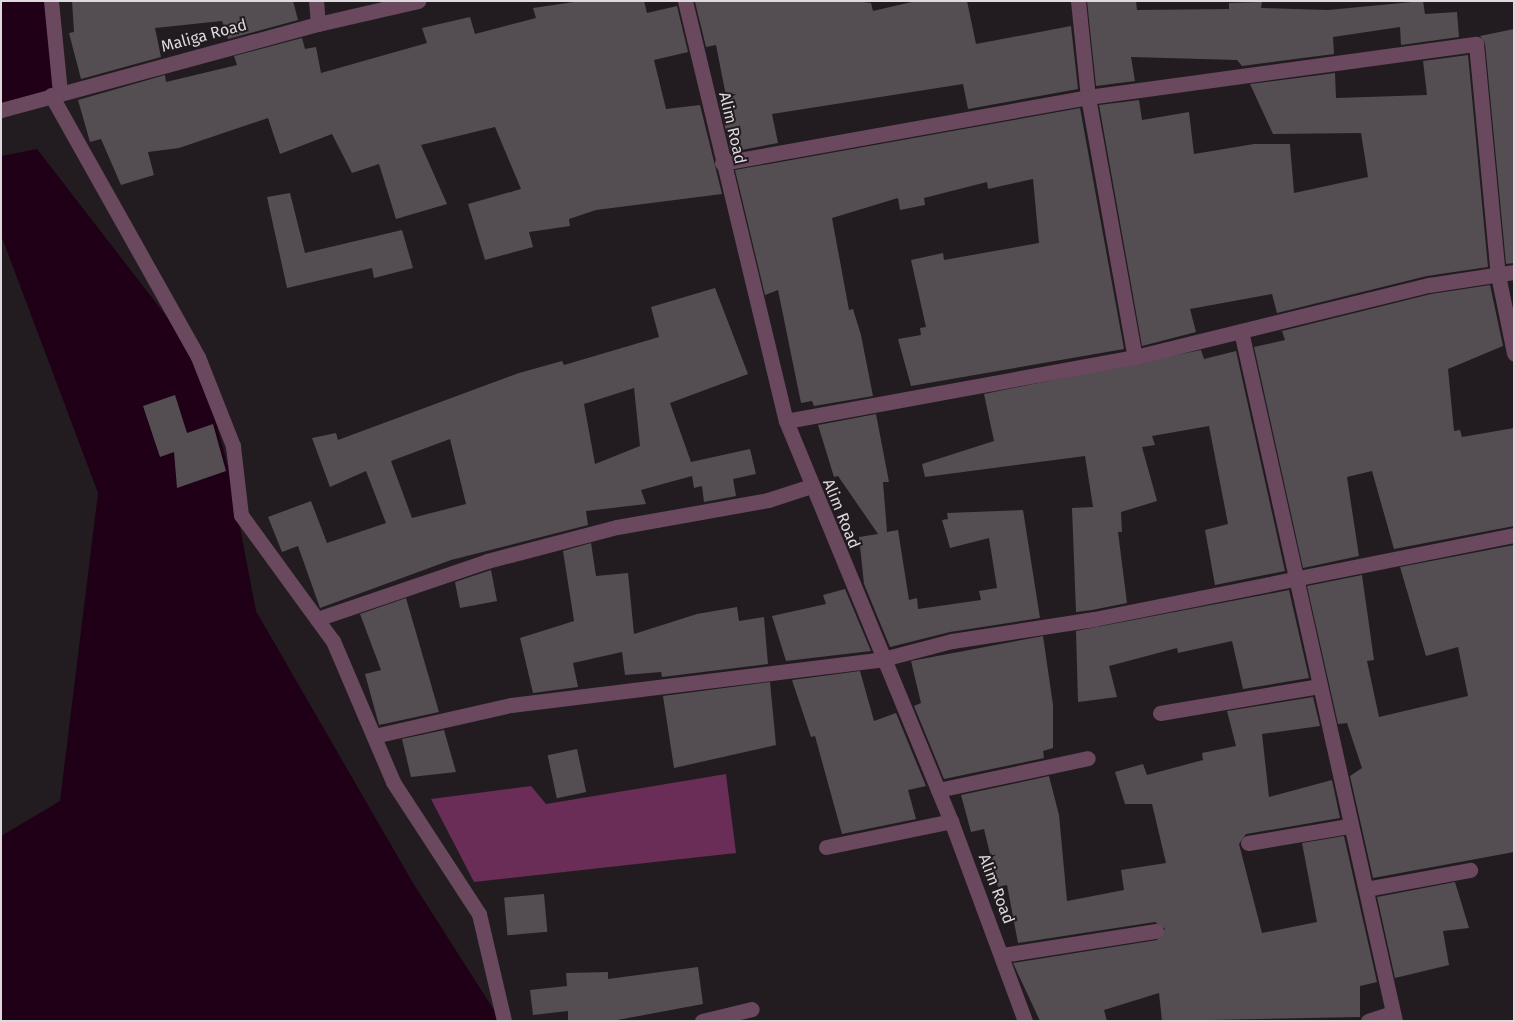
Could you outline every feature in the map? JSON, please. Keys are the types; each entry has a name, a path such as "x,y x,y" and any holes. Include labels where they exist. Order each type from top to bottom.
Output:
{"street":[{"path":"51,1 55,94 198,357 233,446 241,515 333,641 393,782 479,914 504,1021"},
{"path":"316,1 318,24"},
{"name":"Maliga Road","path":"1,110 318,24 418,1"},
{"name":"Alim Road","path":"685,1 722,163 786,421 810,486 951,821 1025,1021"},
{"path":"1078,1 1088,97 1135,357"},
{"path":"722,163 1088,97 1476,44 1498,275 1514,353"},
{"path":"786,421 1135,357 1429,285 1514,272"},
{"path":"1241,331 1297,578 1349,826 1366,889 1394,1017 1368,1021"},
{"path":"317,619 487,561 617,527 768,500 810,486"},
{"path":"374,736 511,706 883,659 952,641 1094,619 1514,535"},
{"path":"1160,713 1320,686"},
{"path":"938,790 1088,758"},
{"path":"826,847 951,821"},
{"path":"1248,843 1349,826"},
{"path":"1366,889 1470,870"},
{"path":"1002,955 1156,931"},
{"path":"702,1021 752,1010"}],"shaded area":[{"path":"1,1 48,1 55,90 1,110"},
{"path":"37,149 198,357 229,470 256,611 413,883 501,1021 1,1021 1,836 60,801 98,493 1,235 1,156"},
{"path":"726,774 736,853 474,882 431,799 531,786 546,804"}],"building":[{"path":"72,1 293,1 298,20 228,39 222,21 155,28 161,57 81,79 69,33 74,32"},
{"path":"581,1 644,1 647,13 677,6 688,52 654,60 666,109 700,105 722,194 596,210 569,219 570,226 529,232 533,247 485,260 468,204 521,189 495,127 421,145 447,204 396,219 379,164 352,173 332,134 280,154 268,118 179,148 148,152 154,175 121,185 101,139 90,142 78,100 165,75 166,82 237,65 234,56 302,38 305,49 316,47 321,73 427,43 422,28 470,17 475,34 536,18 533,8"},
{"path":"855,1 871,3 873,11 916,1 967,1 976,44 1071,26 1078,89 968,109 963,84 772,114 778,143 731,152 719,102 727,101 716,45 706,47 695,2"},
{"path":"1087,1 1136,1 1137,10 1229,9 1229,3 1262,2 1261,8 1328,10 1423,1 1425,14 1457,12 1459,37 1401,45 1400,27 1333,37 1334,54 1242,66 1237,60 1131,57 1135,81 1096,86"},
{"path":"1514,29 1514,263 1506,264 1485,43 1480,36"},
{"path":"1468,55 1488,267 1427,276 1277,313 1272,294 1190,309 1196,332 1142,346 1099,105 1139,100 1142,120 1189,112 1194,154 1254,144 1290,144 1294,193 1368,177 1361,133 1273,134 1250,84 1335,73 1336,98 1427,95 1423,61"},
{"path":"1080,108 1124,349 911,386 898,339 921,335 920,328 926,327 911,260 943,253 944,260 1039,243 1033,179 988,189 987,182 924,198 925,205 900,210 898,198 832,218 849,310 853,309 861,335 873,396 814,406 812,401 801,403 778,290 765,295 735,170"},
{"path":"290,193 305,253 402,230 413,268 374,278 372,268 287,288 267,197"},
{"path":"1490,285 1503,346 1448,369 1454,431 1460,430 1462,437 1514,428 1514,526 1394,549 1372,471 1347,477 1359,556 1303,568 1254,347 1285,340 1282,331 1431,294"},
{"path":"715,288 748,374 670,403 691,462 750,449 756,474 733,479 736,496 704,502 702,486 694,488 692,476 641,490 646,504 586,511 588,525 451,560 320,608 298,546 282,552 268,517 311,501 327,543 386,523 366,471 330,487 312,438 336,433 338,440 519,373 562,361 564,365 659,337 651,307","holes":["634,388 640,446 595,464 584,404","450,439 466,504 412,518 391,461"]},
{"path":"1201,350 1204,359 1236,351 1285,571 1215,585 1205,530 1228,524 1209,426 1152,436 1155,445 1142,447 1157,501 1121,512 1122,532 1118,532 1127,603 1092,610 1076,612 1072,508 1093,507 1085,456 925,477 922,464 994,441 984,394"},
{"path":"175,395 187,433 213,424 226,471 177,488 174,452 160,457 143,406"},
{"path":"876,414 889,482 883,482 887,532 898,530 909,600 917,598 918,609 981,600 979,591 997,588 989,538 950,548 942,520 948,519 947,513 1023,510 1040,618 950,632 890,647 864,584 859,537 878,534 838,476 834,477 818,425"},
{"path":"591,543 596,576 628,573 634,634 697,614 737,607 739,621 764,617 768,664 662,677 661,672 625,675 622,652 573,663 578,687 533,693 520,638 574,621 563,551"},
{"path":"1514,545 1514,852 1373,878 1350,776 1362,768 1347,723 1338,724 1307,586 1362,575 1374,660 1367,661 1379,717 1468,696 1458,647 1426,656 1400,567"},
{"path":"491,570 497,601 460,608 455,582"},
{"path":"845,589 871,651 786,661 772,616 826,604 823,595"},
{"path":"1289,590 1309,678 1243,689 1232,641 1178,653 1177,648 1109,666 1117,697 1078,702 1076,631"},
{"path":"406,598 439,712 379,725 365,674 381,670 360,614"},
{"path":"1043,636 1053,705 1053,748 1043,751 1044,758 944,779 914,706 921,703 911,661"},
{"path":"860,671 874,721 896,713 926,786 908,790 916,819 842,834 815,736 811,737 792,680"},
{"path":"770,682 776,745 674,768 663,696"},
{"path":"1313,697 1320,726 1262,734 1269,797 1332,780 1340,818 1246,834 1239,844 1262,933 1317,922 1302,843 1344,836 1377,982 1360,986 1360,1017 1162,1021 1159,993 1104,1010 1107,1021 1040,1021 1013,963 1157,940 1165,929 1155,922 1018,943 1007,885 998,887 984,829 971,832 961,795 1049,776 1059,815 1067,901 1124,890 1121,870 1166,863 1152,804 1125,804 1115,772 1143,764 1147,775 1203,760 1202,753 1236,746 1227,711"},
{"path":"444,730 456,772 411,777 402,739"},
{"path":"577,749 586,792 557,798 548,755"},
{"path":"1455,882 1469,928 1443,931 1449,965 1395,978 1377,897"},
{"path":"544,894 547,932 507,935 504,897"},
{"path":"698,967 703,1004 612,1021 568,1021 568,1011 533,1015 530,990 567,986 566,973 608,972 608,979"}]}
